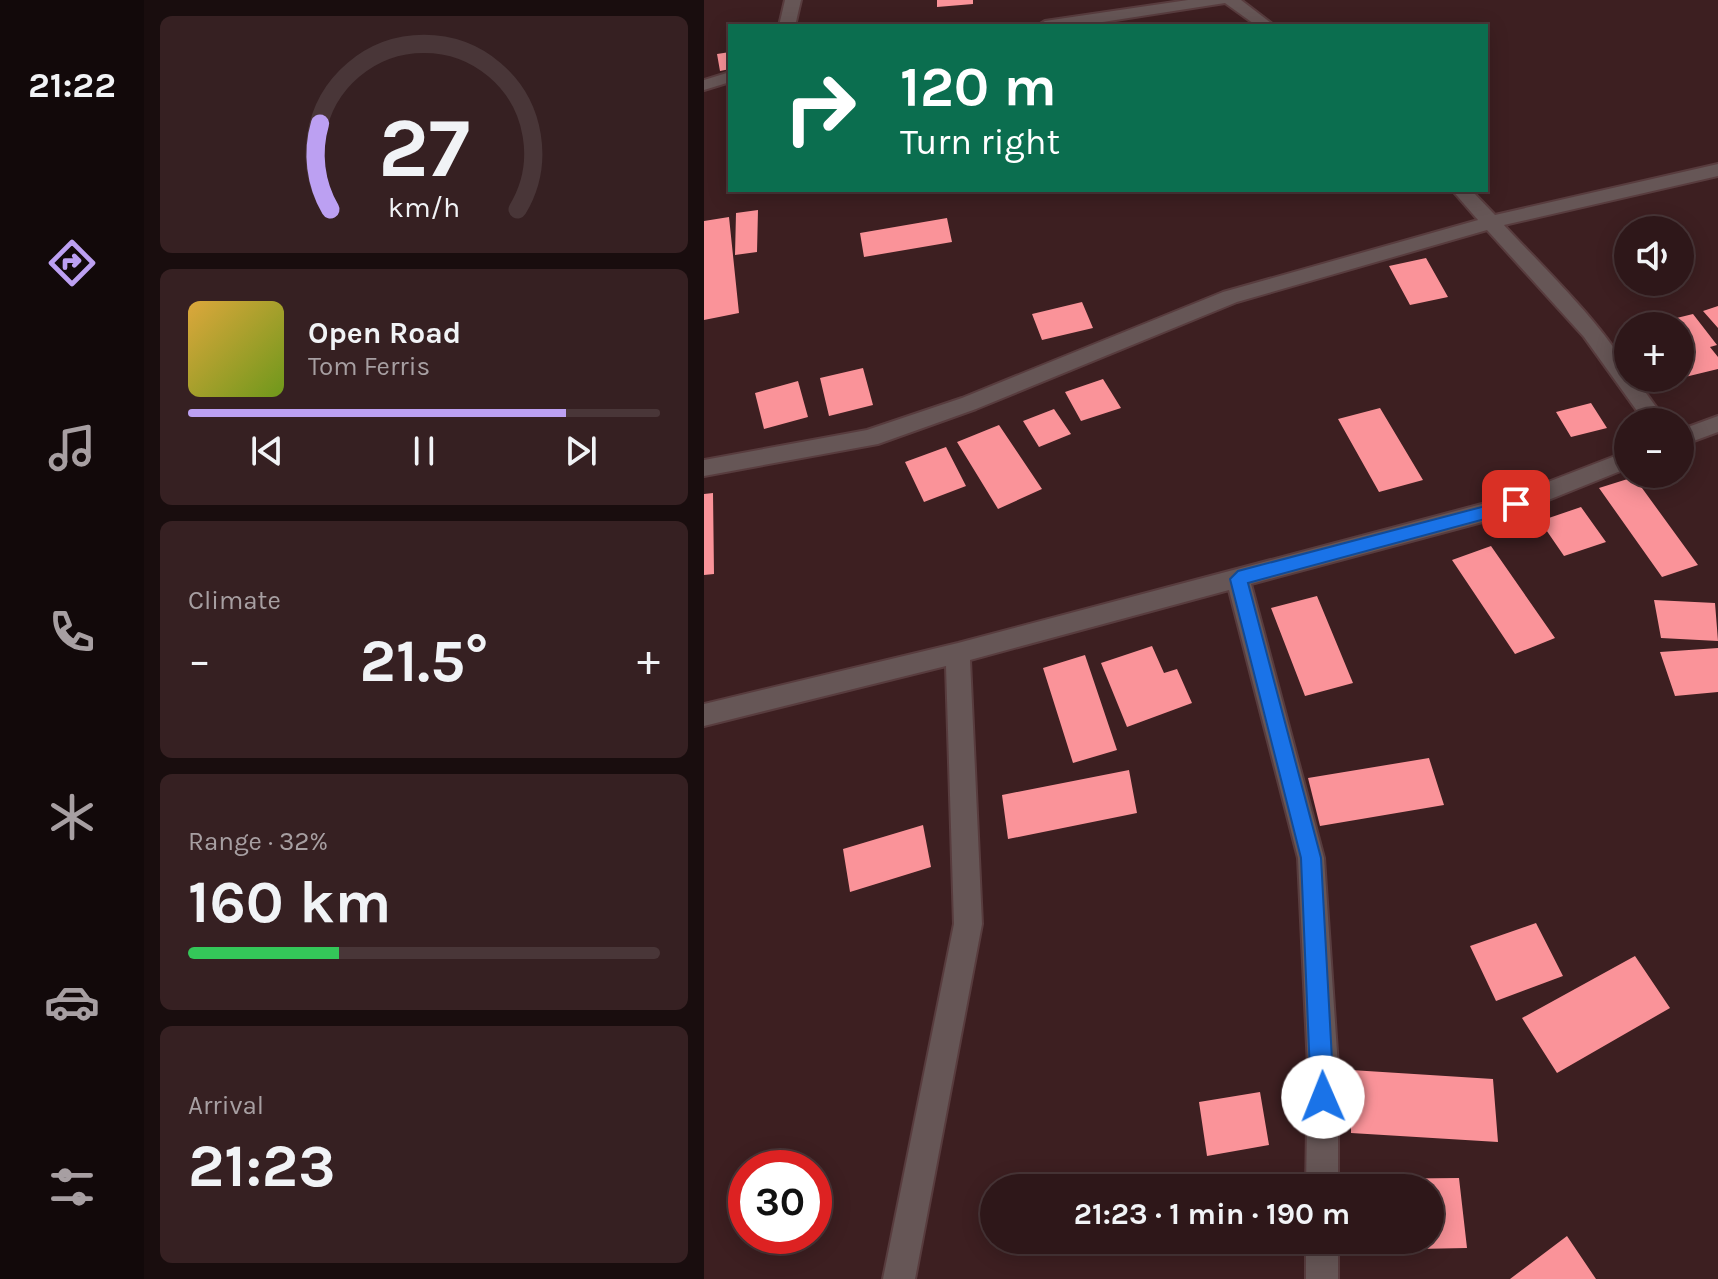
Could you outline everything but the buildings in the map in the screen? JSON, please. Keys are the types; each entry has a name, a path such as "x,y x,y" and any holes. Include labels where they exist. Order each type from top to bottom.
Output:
{"street":[{"path":"787,24 793,0"},
{"path":"1058,24 1219,0"},
{"path":"1231,0 1264,24"},
{"path":"704,85 728,78"},
{"path":"704,468 870,438 915,420 969,404 1230,297 1492,222 1718,170"},
{"path":"1463,192 1591,332 1646,408"},
{"path":"1694,433 1718,424"},
{"path":"704,715 958,653 1516,504 1614,465"},
{"path":"1238,579 1311,858 1323,1067 1322,1174"},
{"path":"899,1279 968,924 958,653"},
{"path":"1322,1254 1322,1279"}],"route":[{"path":"1323,1097 1311,858 1238,579 1516,504"}]}
